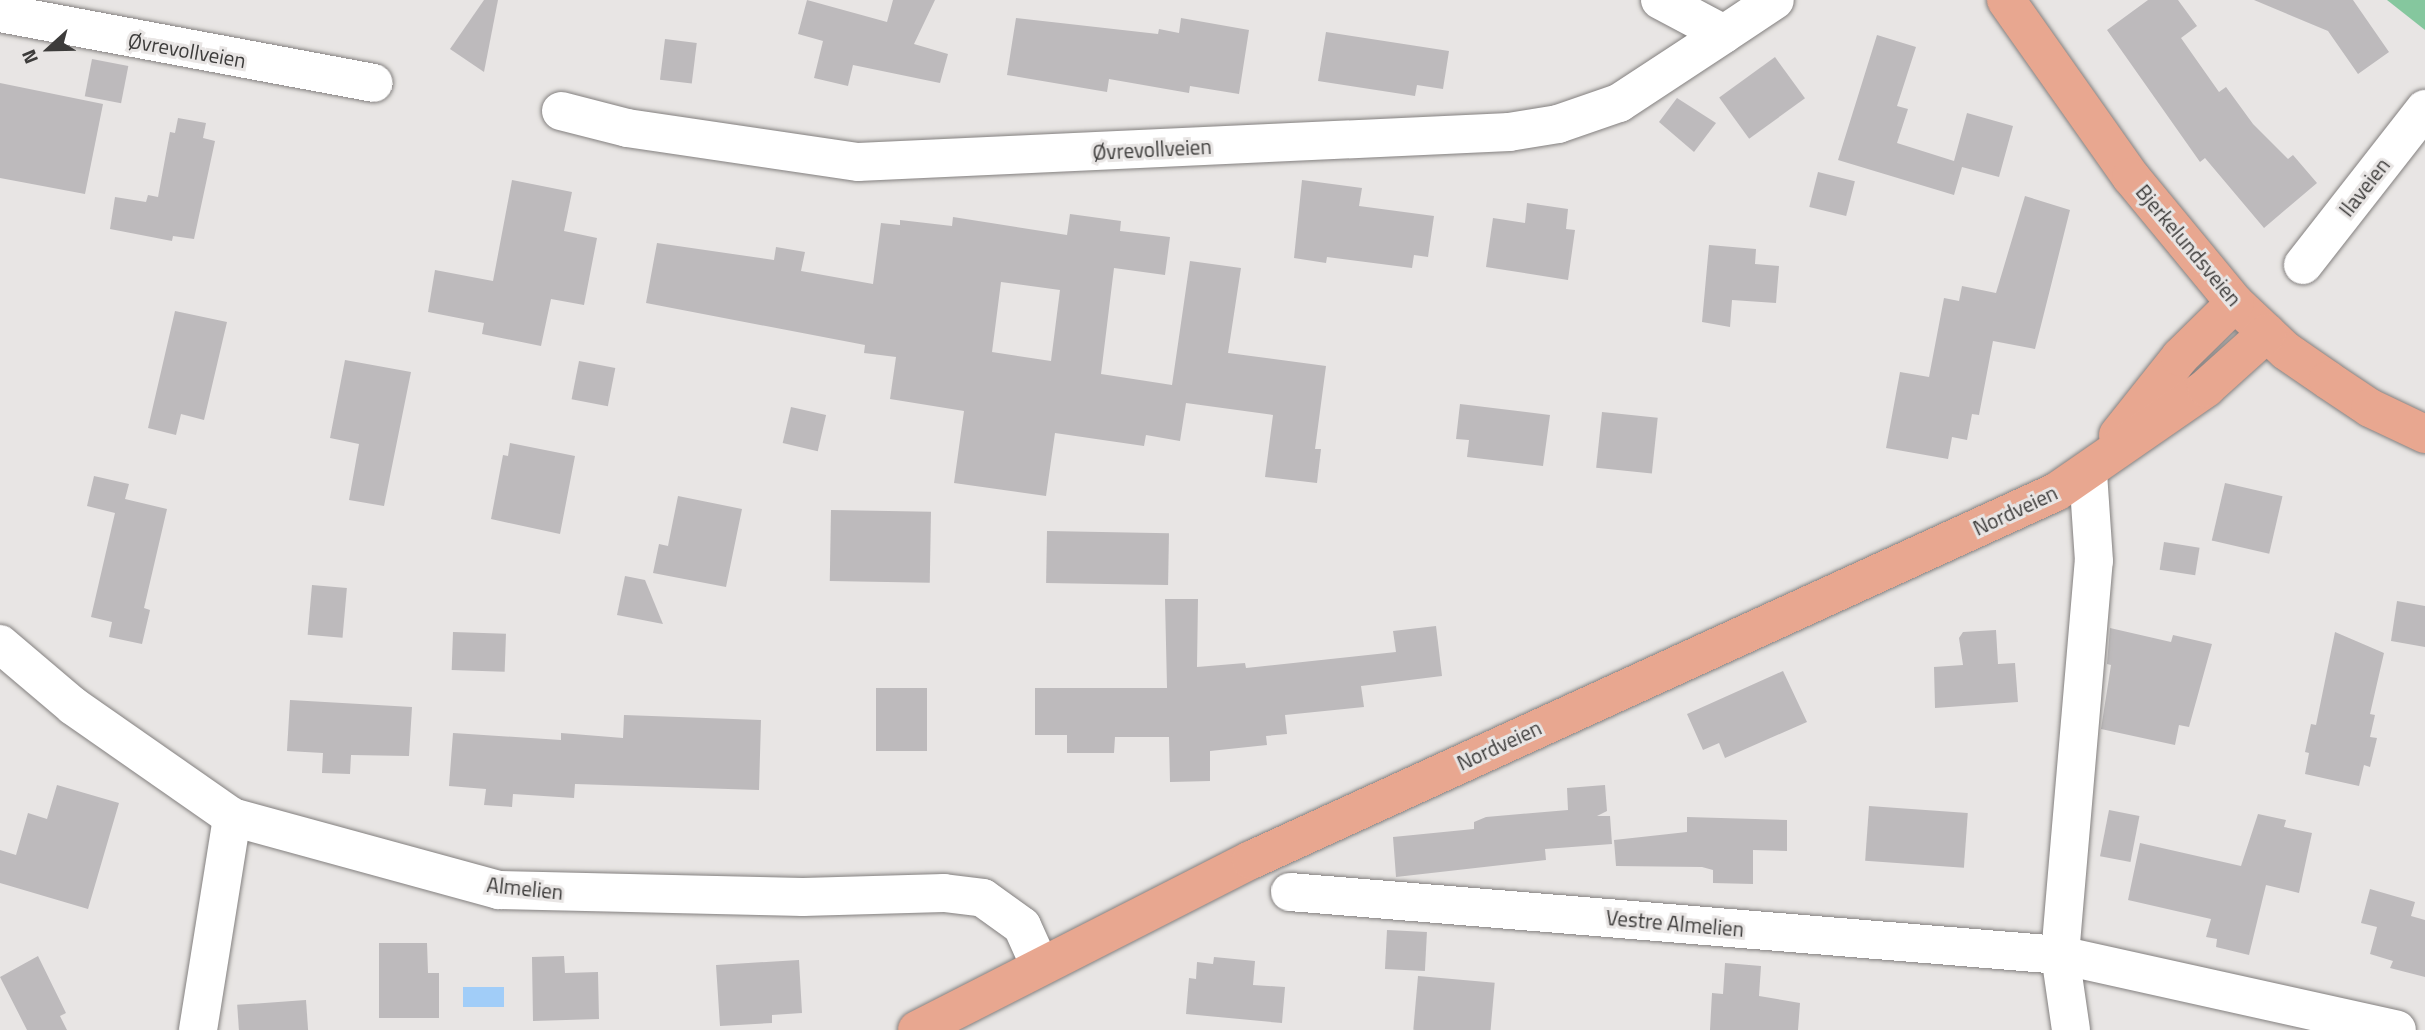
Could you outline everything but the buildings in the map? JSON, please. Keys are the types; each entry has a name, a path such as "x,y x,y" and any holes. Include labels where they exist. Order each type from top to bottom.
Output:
{"main road":[{"name":"Bjerkelundsveien","path":"2006,0 2140,188 2235,303 2267,333 2370,408 2425,434"},
{"name":"Nordveien","path":"2088,472 2180,357 2235,303"},
{"name":"Nordveien","path":"917,1030 1263,854 2056,492 2206,388 2267,333"}],"street":[{"path":"1660,0 1724,34"},
{"name":"Øvrevollveien","path":"561,111 627,128 859,162 1509,132 1558,124 1619,103 1775,0"},
{"name":"Øvrevollveien","path":"0,13 374,83"},
{"name":"Ilaveien","path":"2303,265 2425,109"},
{"path":"2070,1030 2060,955 2094,561 2088,472"},
{"name":"Almelien","path":"0,644 73,706 232,817 499,890 803,897 944,893 983,898 1022,926 1040,966"},
{"path":"198,1030 232,817"},
{"name":"Vestre Almelien","path":"1290,892 2060,955 2397,1030"}],"green space":[{"path":"2387,0 2425,0 2425,30"}],"water":[{"path":"463,987 504,987 504,1007 463,1007"}]}
